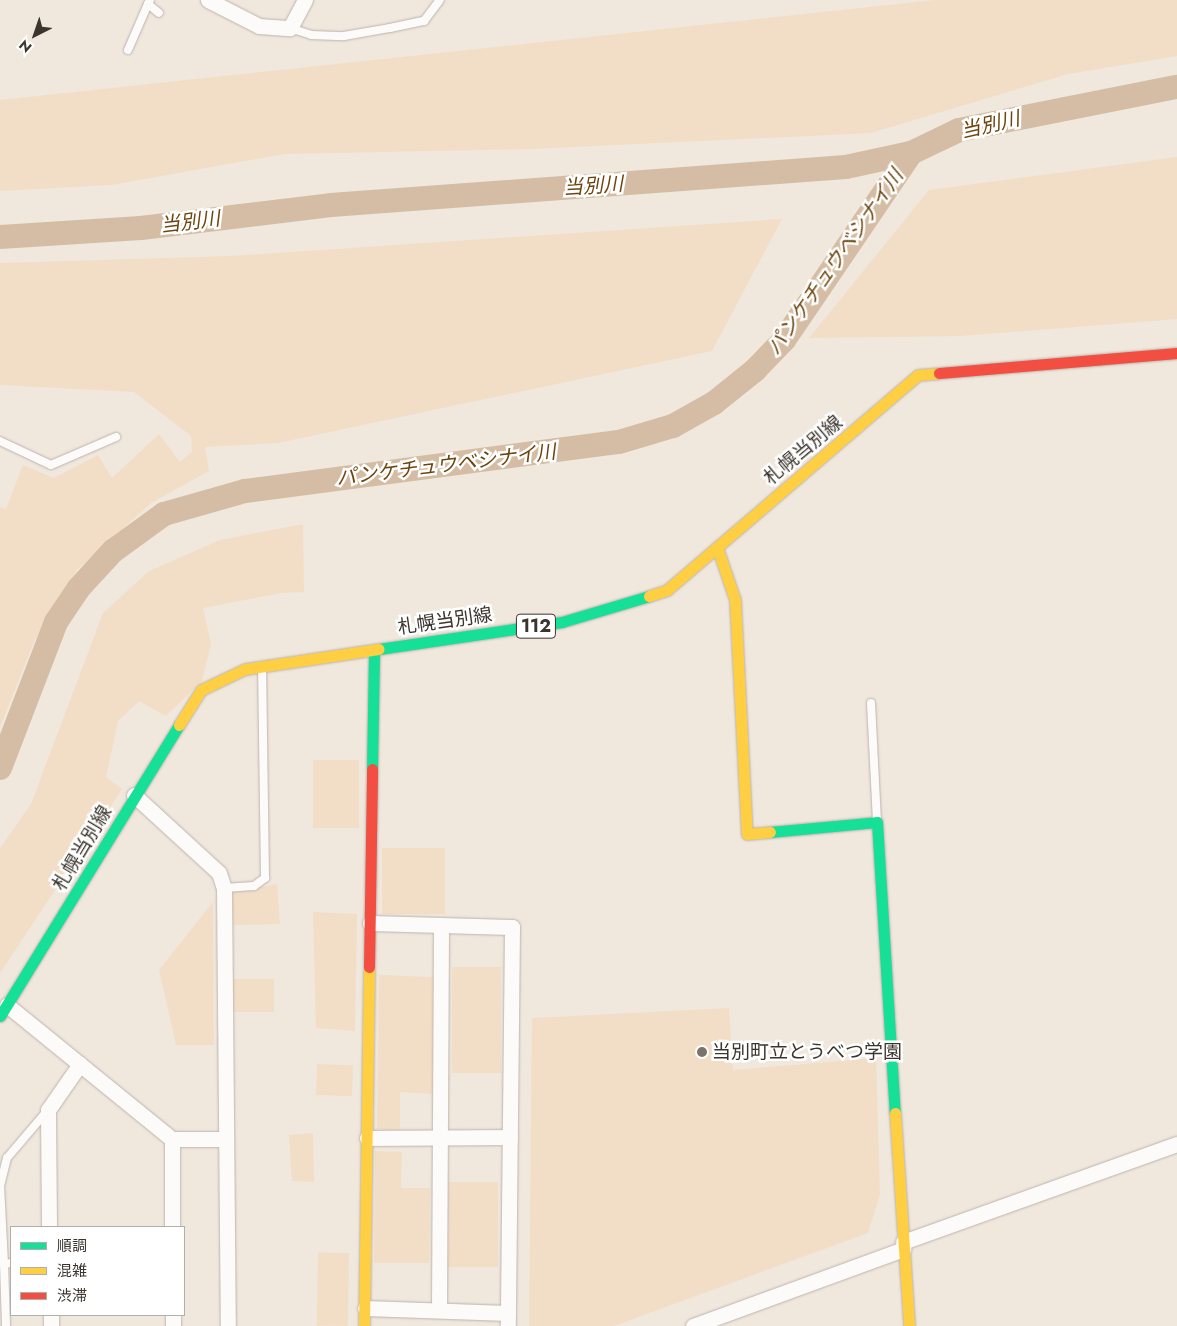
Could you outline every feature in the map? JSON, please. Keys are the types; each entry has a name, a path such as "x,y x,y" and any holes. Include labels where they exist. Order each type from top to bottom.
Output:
{"street":[{"path":"208,0 259,26 290,28 305,0"},
{"name":"札幌当別線","path":"4,1010 134,795 201,690 245,668 562,622 667,590 918,374 1177,353"},
{"path":"717,547 736,600 747,834 877,822 909,1326"},
{"path":"364,1326 374,650"},
{"path":"134,795 219,873 224,888 224,1140 228,1326"},
{"path":"365,1308 439,1309 508,1319 512,927 370,922"},
{"path":"439,1309 441,925"},
{"path":"4,1010 80,1064 172,1138 224,1140"},
{"path":"49,1226 48,1110 80,1064"},
{"path":"367,1138 440,1139 510,1137"},
{"path":"172,1138 172,1226"},
{"path":"693,1326 903,1245 1177,1144"}],"lane":[{"path":"290,28 311,35 336,36 390,28 424,21 440,0"},
{"path":"128,50 149,2 159,13"},
{"path":"0,441 52,464 116,436"},
{"path":"224,888 254,886 265,878 262,666"},
{"path":"870,703 877,822"},
{"path":"6,1326 8,1263 0,1186 7,1158 48,1110"}],"shaded area":[{"path":"935,0 1177,0 1177,56 1068,74 871,133 532,149 284,154 111,185 0,191 0,100"},
{"path":"1177,157 1177,319 961,336 809,338 929,190"},
{"path":"782,219 712,351 278,443 205,447 209,471 151,503 77,570 34,642 0,727 0,507 6,509 23,465 54,478 98,455 112,478 159,434 180,462 192,452 191,436 134,392 0,385 0,263 231,256"},
{"path":"303,524 304,592 281,593 203,608 211,644 202,681 166,716 139,701 118,721 106,777 122,789 0,973 0,848 31,804 103,613 149,571 220,540"},
{"path":"313,760 359,760 359,828 313,828"},
{"path":"382,848 445,848 445,914 382,914"},
{"path":"277,884 280,924 229,925 229,893"},
{"path":"213,902 214,1045 176,1045 159,970"},
{"path":"313,912 357,914 355,1031 316,1028"},
{"path":"452,967 501,967 501,1073 452,1073"},
{"path":"379,975 435,977 434,1094 400,1092 400,1130 377,1129"},
{"path":"230,979 274,979 274,1012 230,1012"},
{"path":"729,1008 733,1070 876,1058 880,1194 868,1233 614,1326 529,1326 532,1018"},
{"path":"317,1064 353,1065 352,1096 316,1095"},
{"path":"313,1133 314,1182 292,1181 289,1135"},
{"path":"375,1151 402,1152 401,1188 430,1188 429,1263 374,1263"},
{"path":"447,1182 498,1182 498,1267 447,1267"},
{"path":"318,1252 349,1253 348,1326 317,1325"}],"waterway":[{"name":"当別川","path":"0,237 141,228 331,205 846,167 911,153 959,130 1177,87"},
{"name":"パンケチュウベシナイ川","path":"0,768 56,622 78,589 113,551 164,514 245,491 619,442 673,426 714,403 755,370 784,340 911,153"}],"traffic: fast":[{"path":"379,649 562,622 649,596"},
{"path":"372,769 374,650"},
{"path":"0,1016 179,725"},
{"path":"770,832 877,822 895,1113"}],"traffic: slow":[{"path":"649,596 667,590 918,375 939,373"},
{"path":"717,547 735,600 747,834 770,832"},
{"path":"179,725 201,690 245,669 379,649"},
{"path":"364,1326 369,967"},
{"path":"895,1113 909,1326"}],"traffic: jam":[{"path":"939,373 1177,353"},
{"path":"369,967 372,769"}],"place":[{"name":"当別町立とうべつ学園","path":"702,1052"}]}
